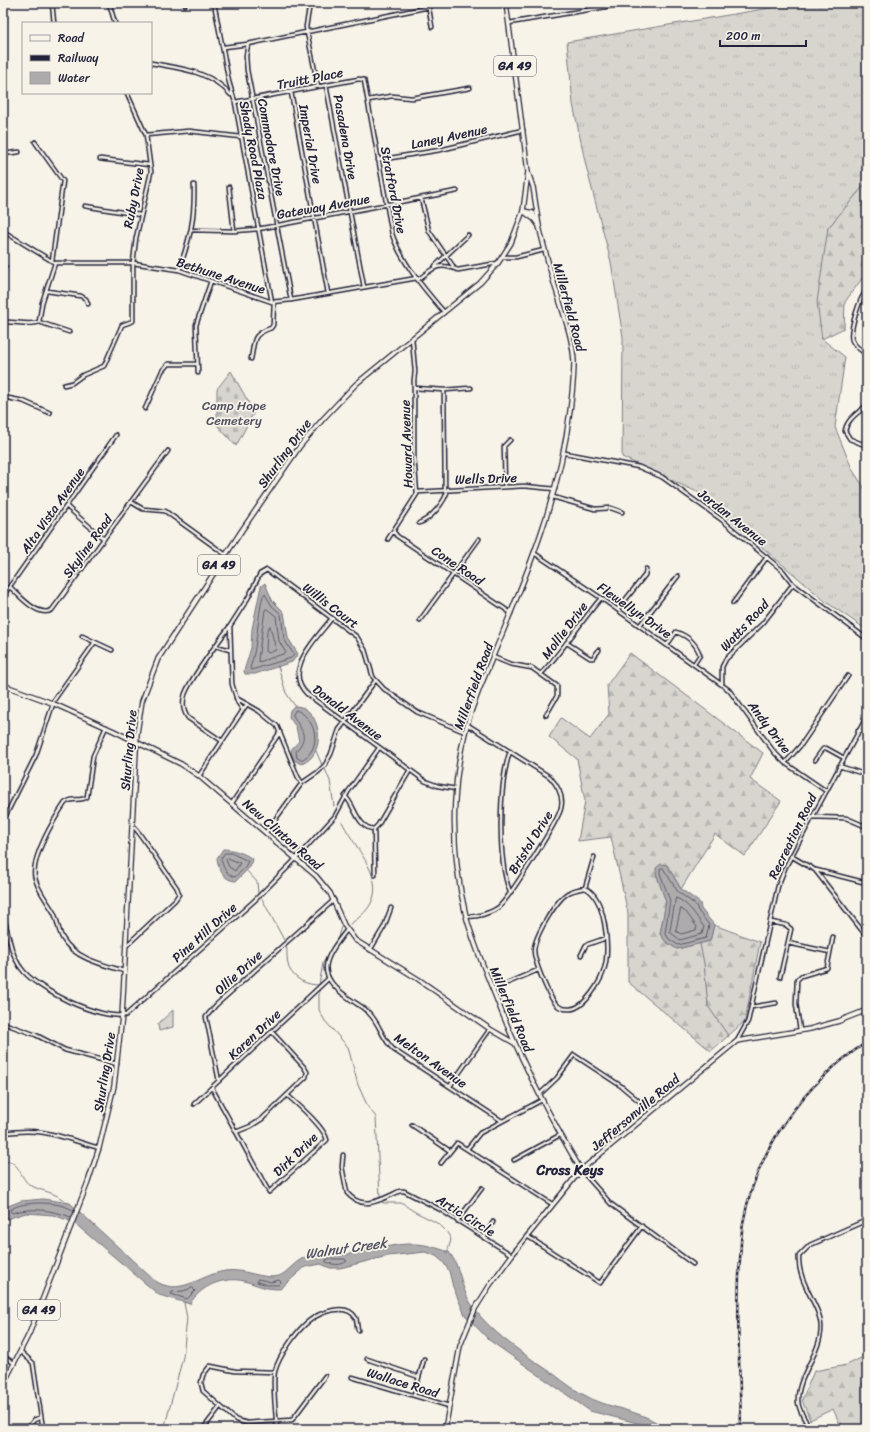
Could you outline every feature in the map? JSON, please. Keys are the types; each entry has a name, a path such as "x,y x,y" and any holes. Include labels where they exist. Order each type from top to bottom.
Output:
{"main road":[{"name":"GA 49","path":"506,3 524,129 528,172 523,211"},
{"path":"528,172 533,187 539,226"},
{"name":"Millerfield Road","path":"523,211 539,226 544,250 571,339 574,355 574,381 565,453 556,489 534,554 478,692 466,732 456,789 455,848 466,916 492,989 514,1043 542,1100 560,1135 581,1170"},
{"name":"Shurling Drive","path":"3,1385 21,1352 79,1205 99,1148 118,1064 137,742 142,701 158,659 300,446 318,424 356,384 480,283 502,257 514,235 523,211"},
{"name":"New Clinton Road","path":"3,685 106,727 156,751 199,776 266,832 322,882 334,900 346,931 355,940 418,979 514,1043"},
{"name":"Jeffersonville Road","path":"445,1429 460,1346 465,1330 484,1294 512,1255 581,1170 737,1041 826,1025 867,1010"}],"street":[{"path":"52,3 54,22"},
{"path":"109,3 115,22"},
{"name":"Shady Road Plaza","path":"214,3 236,102 258,229 273,302 273,325 271,328 259,332 256,337 251,359"},
{"name":"Pasadena Drive","path":"310,3 306,18 307,31 318,86"},
{"path":"428,3 432,26"},
{"path":"509,23 629,3"},
{"path":"224,46 248,44 429,7"},
{"name":"Commodore Drive","path":"248,44 246,63 291,300"},
{"path":"152,63 207,75 224,87 231,95 233,94"},
{"name":"Truitt Place","path":"236,102 318,86 359,79 364,80"},
{"name":"Stratford Drive","path":"364,80 386,205 394,241 418,279 444,312"},
{"name":"Pasadena Drive","path":"326,85 364,287"},
{"path":"368,100 392,96 412,98 470,88"},
{"name":"Imperial Drive","path":"291,92 328,293"},
{"name":"Ruby Drive","path":"64,385 72,383 83,375 104,366 122,325 133,321 133,263 140,215 151,172 146,134 127,94"},
{"name":"Laney Avenue","path":"378,160 440,150 524,129"},
{"path":"146,134 189,131 241,137"},
{"path":"35,142 63,181 52,261"},
{"path":"3,154 19,152"},
{"path":"100,159 150,165"},
{"path":"179,270 192,230 195,210 194,185"},
{"path":"229,187 234,231"},
{"name":"Gateway Avenue","path":"192,230 234,231 258,229 276,224 457,192"},
{"path":"421,198 429,231 454,267 458,270 498,263"},
{"path":"85,206 140,215"},
{"path":"3,233 55,263 42,303 39,322"},
{"path":"434,267 468,235"},
{"path":"502,257 516,257 544,250"},
{"name":"Bethune Avenue","path":"55,263 133,263 179,270 273,302 418,279 434,267"},
{"path":"434,267 454,267"},
{"path":"198,373 196,325 211,281"},
{"path":"867,290 859,303 851,338 854,344 867,355"},
{"path":"47,291 80,296 86,299 88,304"},
{"path":"3,322 17,321 32,325 39,322 69,332"},
{"name":"Howard Avenue","path":"388,539 417,497 418,492 414,457 415,371 412,338"},
{"path":"144,410 162,371 168,364 197,364"},
{"path":"414,388 444,390 470,388"},
{"path":"419,522 430,518 446,495 444,390"},
{"path":"3,397 23,401 50,413"},
{"path":"867,405 851,419 846,425 845,431 850,439 867,446"},
{"name":"Alta Vista Avenue","path":"3,596 116,435"},
{"path":"505,487 504,446 510,440"},
{"name":"Skyline Road","path":"10,587 40,612 48,612 52,610 168,451"},
{"name":"Jordan Avenue","path":"565,453 625,464 652,472 673,484 715,514 767,557 793,584 867,639"},
{"name":"Wells Drive","path":"418,492 447,489 505,487 538,487 556,489"},
{"path":"3,490 3,498"},
{"path":"553,497 595,509 611,508 622,512"},
{"path":"131,502 143,509 165,511 226,555"},
{"path":"66,506 104,539"},
{"name":"Cone Road","path":"394,532 397,536 511,613"},
{"path":"420,620 480,539"},
{"name":"Flewellyn Drive","path":"534,554 618,609 722,685"},
{"path":"733,603 767,557"},
{"path":"618,609 645,575 646,569"},
{"name":"Willis Court","path":"230,626 248,598 260,574 266,570 360,640 375,681"},
{"path":"640,625 678,576"},
{"name":"Watts Road","path":"722,685 722,668 726,659 764,623 793,584"},
{"name":"Mollie Drive","path":"541,674 601,598"},
{"name":"Donald Avenue","path":"332,618 300,662 297,669 297,678 300,687 344,722 410,770 434,785 456,789"},
{"path":"222,741 188,718 184,706 188,689 230,626"},
{"path":"230,626 232,684 236,698 243,710"},
{"path":"667,645 676,632 690,639 698,646 700,655 694,664"},
{"path":"82,636 112,650"},
{"path":"3,821 36,755 52,704 95,642"},
{"path":"567,643 590,658 593,658 599,650"},
{"path":"216,646 230,650"},
{"path":"493,657 510,664 527,666 556,684 558,690 556,699 546,715"},
{"path":"785,763 801,745 848,676"},
{"path":"266,832 302,783 318,772 327,763 337,734 344,722 375,681 417,712 466,732"},
{"name":"Andy Drive","path":"722,685 734,696 767,744 785,763 826,791"},
{"path":"236,698 269,718 280,732 298,777 302,783"},
{"path":"199,776 247,704"},
{"name":"Recreation Road","path":"737,1041 746,1027 778,886 791,856 867,716"},
{"name":"Bristol Drive","path":"466,916 476,916 493,910 502,904 556,822 561,810 562,801 560,790 550,777 468,725"},
{"path":"106,727 93,756 87,797 85,799 72,799 65,803 38,852 34,869 35,878 54,915 63,940 68,947 80,954 124,971"},
{"path":"858,731 867,730"},
{"path":"232,803 280,732"},
{"name":"Pine Hill Drive","path":"122,1016 133,1010 254,901 296,858 332,819 379,748"},
{"path":"814,760 823,749 826,748 844,758"},
{"path":"510,751 504,782 501,834 510,892"},
{"path":"839,766 867,775"},
{"path":"374,829 378,826 410,770"},
{"path":"346,796 362,823 370,829 374,829"},
{"path":"812,817 846,818 867,827"},
{"path":"125,946 175,900 179,894 177,888 139,832 132,826"},
{"path":"374,829 375,875"},
{"path":"791,856 815,870 867,883"},
{"path":"585,888 594,857"},
{"path":"815,870 867,937"},
{"path":"585,888 590,890 597,898 606,938 606,964 594,989 577,1008 566,1009 556,1004 538,970 534,950 539,932 561,900 567,894 585,888"},
{"name":"Ollie Drive","path":"218,1081 206,1017 222,999 334,900"},
{"path":"370,950 384,927 391,908"},
{"path":"3,913 17,961 29,977 46,988 86,1009 105,1014 122,1016"},
{"path":"771,922 790,928 780,977"},
{"path":"328,979 326,970 327,959 346,931"},
{"path":"800,1030 796,1004 797,980 802,976 827,968 833,937"},
{"path":"581,955 583,948 589,943 606,938"},
{"path":"788,943 830,952"},
{"path":"492,989 538,970"},
{"name":"Karen Drive","path":"194,1104 328,979"},
{"name":"Melton Avenue","path":"328,979 338,991 370,1014 380,1034 390,1046 502,1121"},
{"path":"751,1007 776,1004"},
{"path":"3,1022 36,1035 65,1050 118,1064"},
{"path":"450,1086 490,1028"},
{"path":"212,1088 236,1132 251,1126 262,1119 305,1079 307,1072 272,1032"},
{"path":"540,1094 557,1078 574,1055 630,1093 651,1111"},
{"name":"Dirk Drive","path":"236,1132 269,1192 327,1140 316,1123 287,1095"},
{"path":"467,1149 477,1135 542,1100"},
{"path":"412,1125 450,1151"},
{"path":"3,1132 28,1130 49,1132 99,1148"},
{"path":"514,1160 560,1135"},
{"path":"441,1163 457,1143 552,1204"},
{"name":"Artic Circle","path":"343,1155 342,1167 347,1193 360,1203 374,1202 400,1191 409,1192 512,1255"},
{"path":"581,1170 602,1196 693,1264"},
{"path":"457,1221 482,1188"},
{"path":"810,1429 798,1402 799,1394 822,1329 820,1317 806,1290 798,1261 801,1252 810,1245 867,1220"},
{"path":"484,1238 493,1222"},
{"path":"527,1236 600,1283 642,1226"},
{"path":"277,1429 274,1372 280,1359 303,1327 320,1314 334,1310 348,1311 356,1320 358,1330"},
{"path":"21,1352 33,1363 43,1429"},
{"path":"3,1356 15,1363"},
{"path":"367,1359 419,1377"},
{"path":"414,1395 424,1359"},
{"path":"274,1372 235,1371 208,1367 202,1378 203,1391 219,1408 241,1422 253,1424 277,1422 295,1418 325,1376"},
{"name":"Wallace Road","path":"352,1377 450,1406"},
{"path":"203,1429 219,1408"},
{"path":"27,1429 34,1420 41,1417"}],"green space":[{"path":"800,3 867,3 867,182 828,228 822,339 845,357 835,427 852,469 867,492 867,630 826,602 699,493 622,457 623,337 611,262 586,166 573,104 567,42"},
{"path":"867,182 867,277 863,277 845,302 844,328 822,339 817,302 828,228"},
{"name":"Camp Hope Cemetery","path":"231,371 254,412 236,446 217,425 217,389"},
{"path":"630,653 763,753 750,779 781,801 745,856 715,834 681,889 667,865 656,873 666,902 660,934 666,942 677,949 710,941 714,925 760,942 745,1021 711,1051 628,982 628,913 611,837 578,841 585,801 577,759 549,737 561,718 590,739 609,714 607,685"},
{"path":"173,1010 173,1027 159,1031 158,1024"},
{"path":"867,1355 867,1429 842,1429 833,1409 810,1420 802,1400 814,1371 847,1365"}],"water":[{"path":"265,583 272,600 284,612 288,638 298,654 292,662 255,674 245,674 244,671 251,648 252,629 261,586"},
{"path":"294,706 303,708 311,714 316,722 318,732 318,742 315,751 310,759 301,764 294,760 291,753 291,750 299,741 296,727 289,717 290,710"},
{"path":"223,849 238,852 252,859 250,867 236,881 225,877 220,870 217,858"},
{"path":"661,864 667,865 681,889 700,903 701,909 714,925 710,941 677,949 666,942 660,934 666,902 656,873 656,868"},
{"path":"43,1199 70,1203 154,1280 163,1285 172,1287 190,1284 216,1273 225,1271 239,1271 273,1277 279,1276 305,1257 311,1255 343,1255 406,1244 427,1245 449,1252 456,1264 464,1290 477,1313 508,1342 584,1395 608,1405 648,1418 666,1429 651,1429 641,1424 590,1411 489,1340 465,1315 453,1287 449,1271 443,1262 436,1256 425,1252 388,1256 340,1268 330,1268 321,1264 305,1267 280,1289 265,1288 244,1281 221,1281 206,1287 190,1304 159,1295 73,1222 53,1215 26,1213 3,1220 3,1208 21,1201"}],"waterway":[{"path":"278,666 286,693 295,706"},
{"path":"316,751 322,765"},
{"path":"325,769 330,781 334,806"},
{"path":"342,822 367,863 375,888 373,900 365,912 350,924"},
{"path":"247,871 257,882 258,893"},
{"path":"261,897 284,940"},
{"path":"319,985 323,963 338,937 341,927"},
{"path":"700,944 704,963 708,1006 729,1037"},
{"path":"286,945 288,965 295,976 302,981 319,985"},
{"path":"319,990 319,1010 325,1021 348,1047 358,1085 368,1107 376,1117 380,1197"},
{"path":"3,1162 13,1163 19,1169 26,1182 30,1185 53,1194 67,1203"},
{"path":"382,1202 403,1203 415,1212 442,1227 451,1240 447,1253"},
{"path":"164,1429 183,1357 187,1318 184,1303"}],"railway":[{"path":"741,1429 738,1322 739,1280 742,1227 750,1195 759,1169 787,1120 823,1077 844,1058 867,1042"}],"district":[{"name":"Cross Keys","path":"570,1170"}],"water label":[{"name":"Walnut Creek","path":"346,1248"}]}
